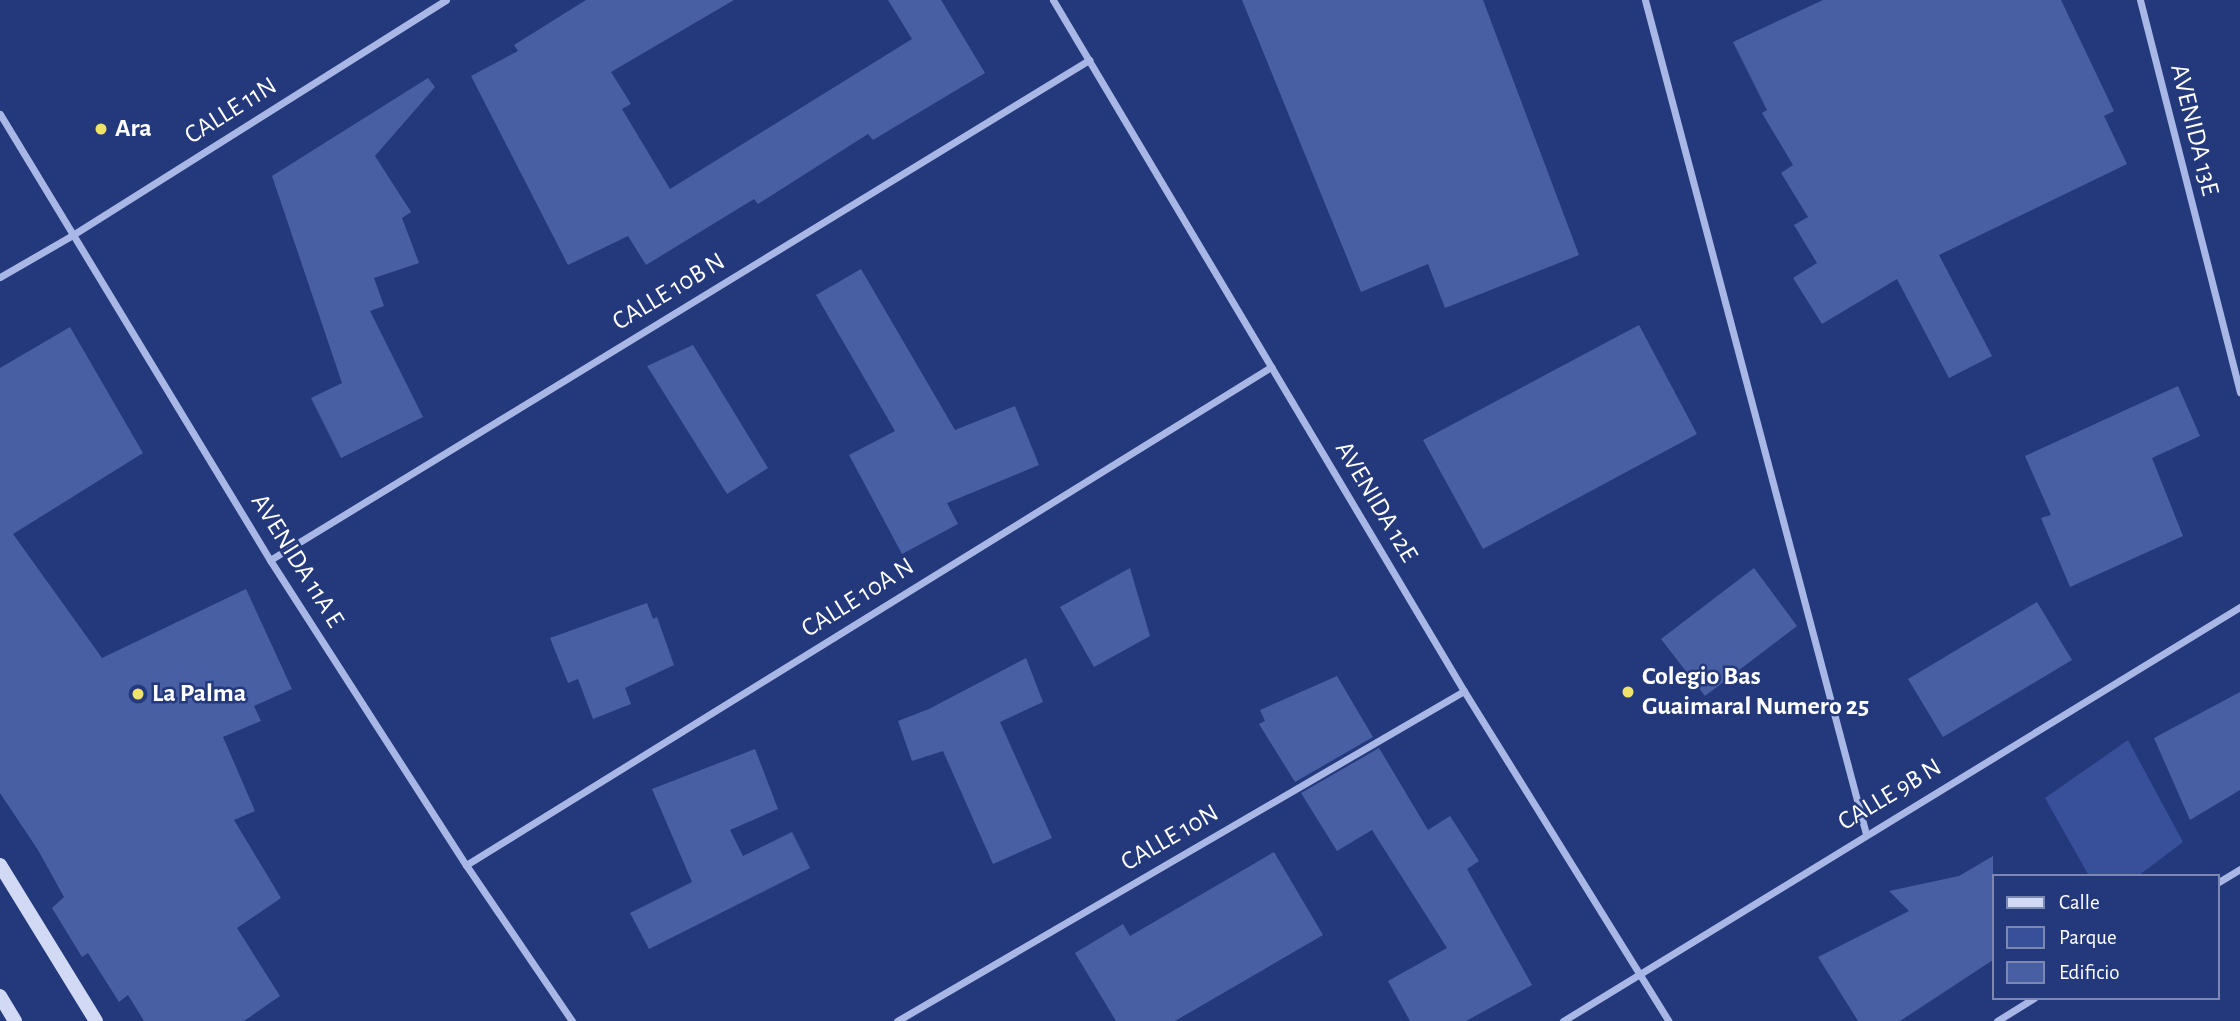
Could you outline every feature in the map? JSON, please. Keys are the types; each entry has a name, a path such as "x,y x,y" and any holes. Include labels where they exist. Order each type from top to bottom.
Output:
{"street":[{"name":"CALLE 11N","path":"0,277 71,236 446,0"},
{"name":"AVENIDA 12E","path":"1053,0 1465,691 1669,1021"},
{"path":"1645,0 1866,834"},
{"name":"AVENIDA 13E","path":"2142,1 2240,392"},
{"name":"CALLE 10B N","path":"270,560 1089,60"},
{"name":"AVENIDA 11A E","path":"0,114 71,236 270,560 466,865 572,1021"},
{"name":"CALLE 10A N","path":"466,865 1272,367"},
{"name":"CALLE 9B N","path":"1563,1021 2240,607"},
{"name":"CALLE 10N","path":"897,1021 1465,691"},
{"path":"0,865 96,1021"},
{"path":"2219,882 2240,869"},
{"path":"0,996 15,1021"},
{"path":"1997,1021 2031,1000"}],"green space":[{"path":"2128,740 2183,842 2141,874 2088,874 2045,798"}],"building":[{"path":"586,0 734,0 611,72 631,104 622,109 670,189 912,39 888,0 941,0 985,73 873,140 868,134 758,204 754,199 646,265 628,236 568,265 471,76 518,51 514,45"},
{"path":"1242,0 1483,0 1579,255 1445,308 1428,264 1361,292"},
{"path":"1823,0 2061,0 2114,111 2104,116 2127,164 1939,255 1992,356 1949,378 1897,279 1822,324 1793,278 1817,263 1794,225 1808,217 1781,173 1793,165 1762,113 1767,110 1733,42"},
{"path":"428,78 435,87 375,156 411,212 402,218 419,263 374,278 384,306 370,311 423,417 341,458 311,398 342,383 272,176"},
{"path":"861,269 955,430 1015,406 1039,465 947,503 958,524 902,554 849,455 895,431 816,295"},
{"path":"1639,325 1697,434 1483,549 1423,440"},
{"path":"70,327 143,453 13,534 102,658 246,589 292,689 254,706 261,721 223,737 255,811 234,820 281,898 237,928 280,996 244,1021 144,1021 128,995 119,1002 88,953 82,957 52,908 64,897 38,850 0,793 0,368"},
{"path":"693,345 768,468 727,494 647,366"},
{"path":"2178,386 2200,436 2152,458 2183,536 2070,587 2041,518 2051,515 2025,456"},
{"path":"1130,568 1150,636 1094,667 1060,607"},
{"path":"1754,568 1797,626 1705,696 1661,639"},
{"path":"2037,602 2072,660 1943,737 1908,679"},
{"path":"647,603 653,619 657,617 674,665 625,688 631,704 593,719 578,679 568,683 550,638"},
{"path":"1026,658 1043,702 1000,722 1052,838 993,864 943,751 912,761 898,721 929,709"},
{"path":"1337,676 1373,737 1295,782 1259,724 1265,721 1260,710"},
{"path":"2240,692 2240,790 2190,820 2154,738"},
{"path":"1379,748 1428,830 1450,816 1479,861 1467,869 1532,985 1466,1021 1410,1021 1388,981 1447,948 1372,830 1337,851 1301,793"},
{"path":"755,749 778,809 730,830 743,856 792,832 810,868 649,949 630,913 692,882 652,789"},
{"path":"1274,852 1323,935 1175,1021 1116,1021 1075,953 1123,924 1130,936"},
{"path":"1993,856 1992,961 1900,1021 1858,1021 1818,957 1909,911 1889,891 1959,876"}],"place":[{"name":"Ara","path":"101,129"},
{"name":"Colegio Bas Guaimaral Numero 25","path":"1628,692"},
{"name":"La Palma","path":"138,694"}]}
